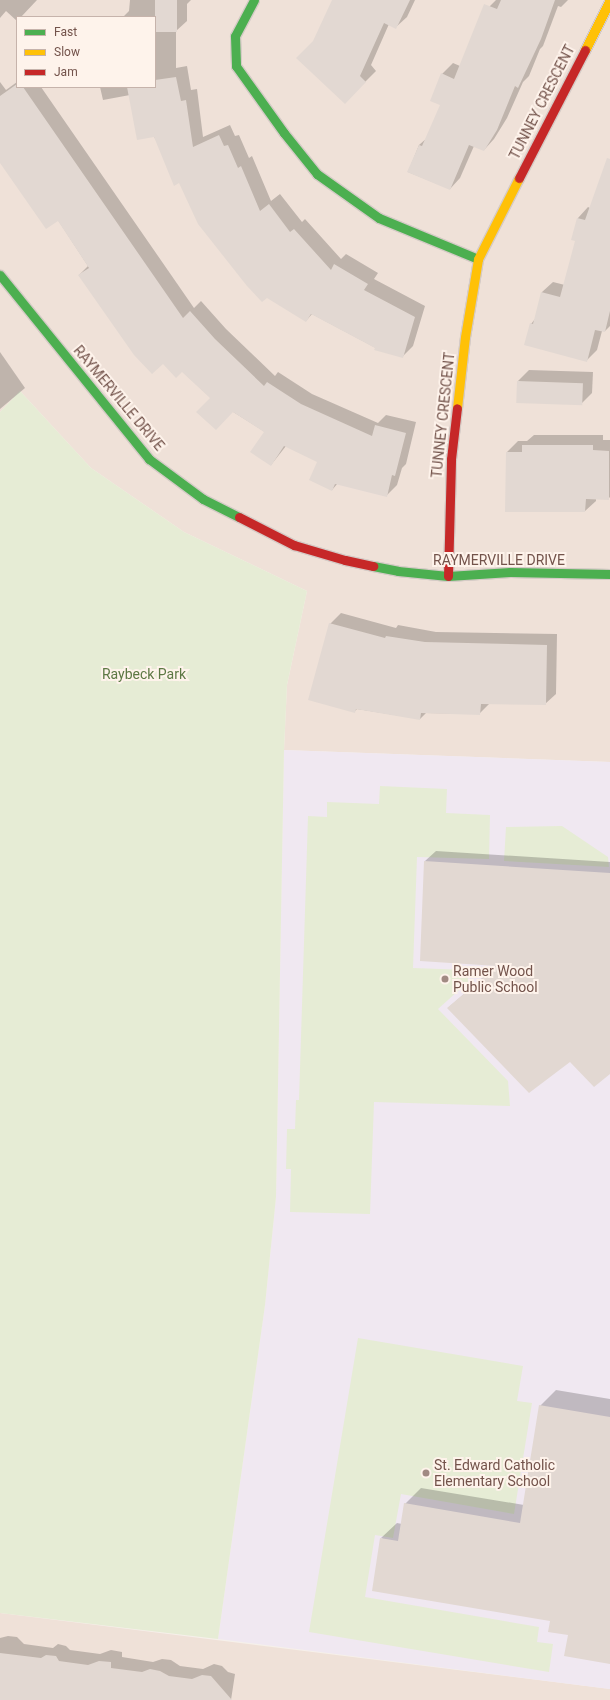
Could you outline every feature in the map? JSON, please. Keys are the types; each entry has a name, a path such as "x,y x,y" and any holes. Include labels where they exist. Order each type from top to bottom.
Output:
{"street":[{"path":"254,0 235,36 236,66 284,133 316,174 379,218 478,259"},
{"name":"TUNNEY CRESCENT","path":"448,576 452,451 464,337 478,259 610,0"},
{"name":"RAYMERVILLE DRIVE","path":"0,275 149,459 203,499 294,545 345,560 398,571 448,576 510,572 610,574"}],"shaded area":[{"path":"0,0 610,0 610,762 284,750 287,685 307,591 184,532 91,468 20,391 0,412"},
{"path":"284,750 610,762 610,1689 218,1639 265,1305 276,1197"},
{"path":"0,1613 610,1689 610,1700 0,1700"}],"green space":[{"name":"Raybeck Park","path":"20,391 91,468 184,532 307,591 287,685 284,750 276,1197 265,1305 218,1639 0,1613 0,412"},
{"path":"380,786 447,789 446,813 490,815 489,859 417,857 413,968 468,970 468,982 438,1009 508,1081 510,1106 374,1102 370,1214 290,1212 291,1169 286,1169 287,1129 295,1129 296,1100 299,1100 308,816 327,817 327,802 379,804"},
{"path":"562,826 608,857 609,867 504,861 506,827"},
{"path":"358,1338 523,1366 517,1401 532,1403 514,1514 401,1494 393,1538 375,1535 365,1597 539,1627 537,1642 553,1644 549,1672 309,1632"}],"building":[{"path":"155,0 177,0 177,32 156,32"},
{"path":"332,0 410,0 396,29 384,23 360,76 366,82 345,104 296,58 313,41"},
{"path":"501,0 555,0 541,39 518,88 515,86 497,130 484,151 469,145 450,190 407,172 419,145 422,146 440,105 430,101 441,73 454,79 484,4 497,9"},
{"path":"176,77 181,101 186,100 193,147 219,135 224,146 228,145 238,168 241,166 260,211 269,204 290,232 294,229 331,270 334,264 368,284 364,290 415,317 403,358 374,350 375,348 311,314 306,322 267,298 262,302 247,286 198,224 179,183 174,186 154,137 137,140 127,88 156,88 156,80"},
{"path":"16,85 16,88 24,88 183,318 190,311 215,339 264,386 267,382 301,404 372,436 375,425 406,433 395,476 392,475 387,497 335,484 332,491 309,480 317,462 284,446 271,466 250,452 264,432 233,412 216,430 196,412 210,398 182,372 176,378 163,364 152,374 134,355 78,275 89,268 58,221 46,229 0,163 0,96"},
{"path":"607,158 610,159 610,311 605,332 595,330 587,362 524,345 530,323 533,324 541,292 560,297 575,241 571,240 577,218 585,220"},
{"path":"517,381 583,383 582,405 516,403"},
{"path":"522,445 593,445 593,450 609,451 609,500 586,499 585,512 505,512 506,452 522,452"},
{"path":"329,623 385,638 386,636 425,642 547,645 546,705 481,704 480,715 421,713 420,720 356,709 355,713 308,700"},
{"name":"Ramer Wood Public School","path":"424,861 610,873 610,1074 594,1087 570,1062 529,1093 447,1008 497,966 420,961"},
{"path":"539,1405 610,1417 610,1664 564,1656 568,1635 548,1632 550,1621 372,1591 380,1538 398,1541 404,1503 520,1523"},
{"path":"0,1653 41,1658 46,1655 56,1656 59,1661 88,1665 99,1661 111,1662 111,1668 142,1672 150,1669 160,1671 169,1676 192,1679 202,1675 211,1676 232,1700 0,1700"}],"traffic: fast":[{"path":"254,0 235,36 236,66 284,133 317,174 379,218 478,259"},
{"path":"0,275 149,459 203,499 239,517"},
{"path":"373,566 398,571 448,576 510,572 610,574"}],"traffic: slow":[{"path":"585,50 610,0"},
{"path":"457,408 465,337 478,259 519,178"}],"traffic: jam":[{"path":"519,178 585,50"},
{"path":"448,576 451,459 457,408"},
{"path":"239,517 294,545 345,560 373,566"}],"place":[{"name":"Ramer Wood Public School","path":"445,979"},
{"name":"St. Edward Catholic Elementary School","path":"426,1473"}]}
